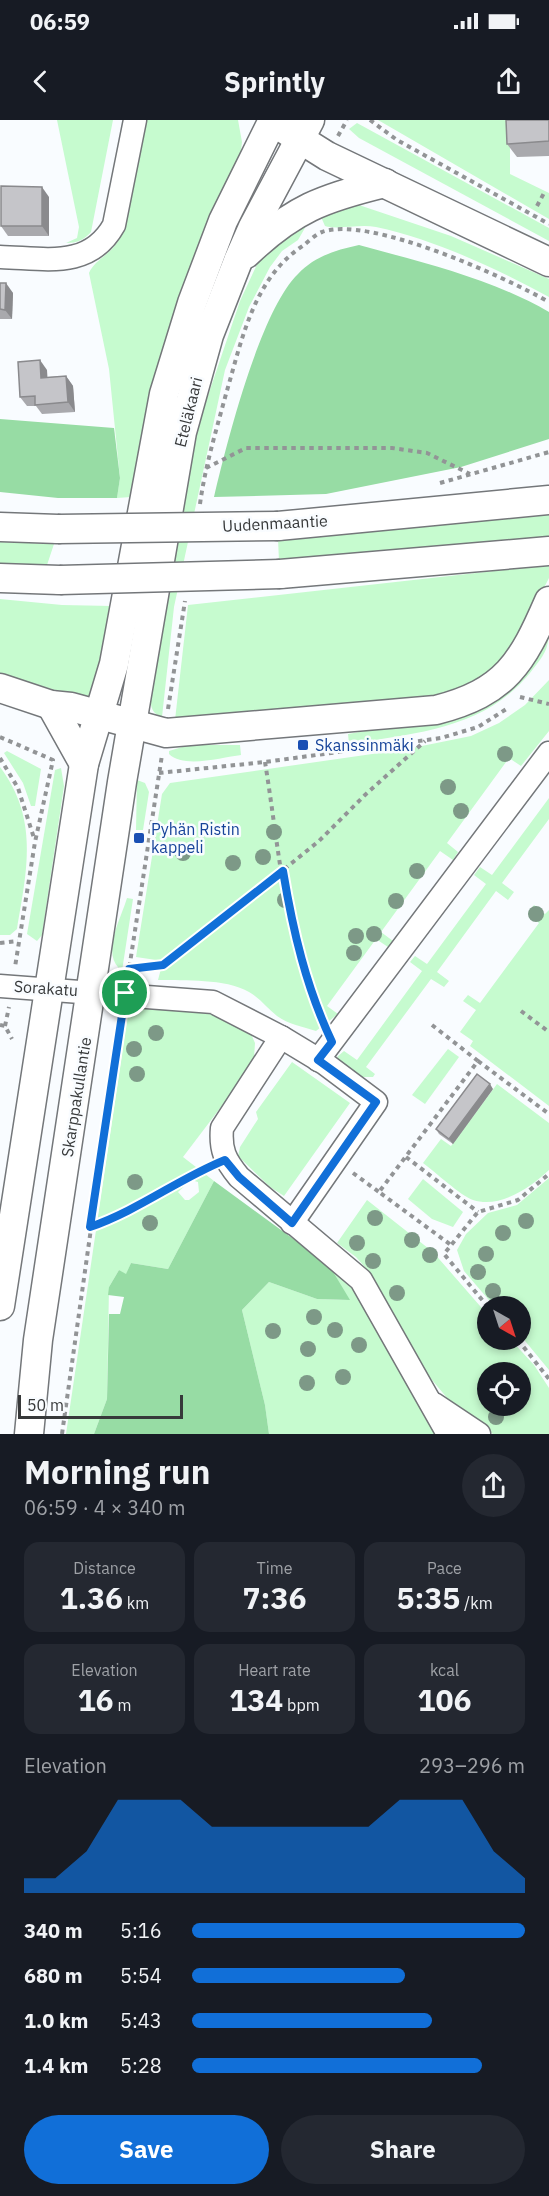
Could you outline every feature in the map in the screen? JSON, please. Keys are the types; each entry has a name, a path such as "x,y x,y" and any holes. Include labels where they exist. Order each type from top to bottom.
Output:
{"main road":[{"path":"272,120 304,130 385,183 549,262"},
{"name":"Eteläkaari","path":"100,716 114,664 167,382 192,303 223,221 272,120"},
{"name":"Eteläkaari","path":"132,726 182,432 209,335 253,227 304,130"},
{"path":"238,261 268,232 310,205 334,195 385,183"},
{"name":"Uudenmaantie","path":"0,527 58,529 278,526 549,500"},
{"path":"0,578 60,580 280,574 549,551"},
{"path":"0,688 51,705 71,707 132,726 165,733 436,710 458,704 494,686 514,667 531,642 549,601"},
{"path":"51,705 84,764"},
{"path":"0,1306 84,764 100,716"},
{"name":"Skarppakullantie","path":"28,1434 38,1340 132,726"}],"street":[{"path":"0,257 76,257 95,249 106,239 114,225 135,120"},
{"path":"325,1051 549,753"},
{"name":"Sorakatu","path":"6,986 125,993 213,1002 281,1037 325,1051 376,1102 336,1161"},
{"path":"281,1037 222,1128 221,1144 225,1160 239,1177 361,1280 448,1434"},
{"path":"292,1223 336,1161"},
{"path":"430,1401 479,1434"}],"path":[{"path":"370,120 397,140 549,224"},
{"path":"537,207 544,193"},
{"path":"198,515 205,468 247,321 262,288 282,262 323,232 360,230 392,236 468,264 549,302"},
{"path":"205,468 246,448 392,448 427,453 471,475"},
{"path":"439,484 549,452"},
{"path":"168,712 186,596"},
{"path":"520,697 548,702"},
{"path":"0,737 53,760 35,842 18,940 6,986 2,1026 12,1039"},
{"path":"129,969 163,965 283,871 425,741"},
{"path":"0,758 18,788 35,842"},
{"path":"265,762 293,928 325,1051"},
{"path":"63,1434 90,1227 159,772"},
{"path":"0,943 18,940"},
{"path":"521,1011 549,1032"},
{"path":"432,1025 549,1114"},
{"path":"379,1192 478,1060"},
{"path":"406,1157 478,1212"},
{"path":"90,1227 125,1214 205,1168 225,1160"},
{"path":"336,1161 452,1245"},
{"path":"480,1296 444,1254 478,1212 518,1200 549,1174"},
{"path":"526,1350 549,1379"}],"green space":[{"path":"57,120 113,120 91,232 80,241 70,243 66,243 77,238 79,227"},
{"path":"143,120 238,120 242,142 240,159 131,497 117,498 120,478 109,369 89,273 116,244 124,227 131,198"},
{"path":"378,120 510,120 510,174 549,193 549,219"},
{"path":"357,123 549,228 549,241 359,138 349,129"},
{"path":"353,203 451,236 549,279 549,297 486,266 421,239 376,227 325,226 318,210"},
{"path":"309,221 298,240 282,251 270,267 249,307 225,370 174,607 162,717 154,712 150,698 186,476 199,422 240,301 260,258 273,242"},
{"path":"359,245 480,281 527,300 549,312 549,439 461,467 326,494 214,497 236,412 258,346 284,292 298,274 311,263 334,252"},
{"path":"0,419 114,428 120,478 117,498 58,498 0,492"},
{"path":"549,515 549,537 279,561 278,539"},
{"path":"0,542 54,544 47,565 0,564"},
{"path":"549,565 549,578 512,650 492,672 450,695 175,720 188,605"},
{"path":"0,599 62,605 112,606 96,692 87,700 0,673"},
{"path":"549,628 547,647 539,661 512,692 492,706 447,725 349,744 348,734 428,720"},
{"path":"549,680 549,731 521,766 509,758 447,843 458,852 453,860 440,851 381,932 393,941 388,947 376,939 327,1006 338,1014 316,1031 281,1019 253,994 228,984 158,980 163,961 136,957 162,794 170,783 407,749 471,736 499,723 525,705"},
{"path":"189,745 240,745 241,755 214,760 184,761 169,754 169,751"},
{"path":"7,751 41,769 35,806 31,806 23,783 4,753"},
{"path":"0,767 21,806 27,845 24,886 17,929 10,935 0,935"},
{"path":"61,768 64,786 42,935 37,941 27,934 55,770"},
{"path":"137,780 145,783 149,792 143,830 136,830"},
{"path":"549,798 549,819 502,883 514,892 508,900 496,891 437,972 449,981 444,987 431,979 366,1067 375,1074 373,1077 361,1077 339,1061 337,1057 344,1051 357,1060 422,971 410,962 415,956 427,964 486,884 474,875 480,867 492,875"},
{"path":"127,898 133,899 122,971 116,964 112,946"},
{"path":"534,905 545,914 549,910 549,1106 470,1046 473,1041 460,1032 476,1010 463,1001 468,995 480,1003 539,923 528,914"},
{"path":"129,1006 210,1012 251,1034 255,1043 254,1058 249,1070 183,1157 214,1181 168,1269 131,1263 126,1275 119,1270 109,1287 107,1399 94,1434 66,1434","holes":["191,1180 198,1182 199,1192 189,1200 185,1200 178,1192"]},
{"path":"448,1049 459,1057 425,1104 412,1095"},
{"path":"292,1062 350,1103 284,1196 270,1187 238,1156 240,1147 258,1119 256,1112"},
{"path":"497,1084 549,1123 549,1170 514,1195 494,1202 483,1202 462,1194 423,1163 441,1139 451,1146"},
{"path":"549,1178 549,1370 531,1348 531,1296 485,1296 464,1271 457,1250 466,1234 488,1213 517,1205"},
{"path":"423,1179 463,1212 453,1227 432,1219 408,1199"},
{"path":"214,1181 329,1265 350,1300 317,1299 269,1282 242,1310 265,1405 269,1434 94,1434 107,1399 109,1314 120,1314 124,1297 108,1295 109,1287 119,1270 126,1274 131,1263 168,1269"},
{"path":"367,1200 433,1252 477,1303 477,1350 520,1350 534,1365 549,1388 549,1434 493,1434 453,1405 427,1374 371,1274 356,1257 337,1243"},
{"path":"329,1265 359,1294 436,1434 269,1434 265,1405 242,1310 269,1282 317,1299 349,1300"}],"building":[{"path":"506,120 549,120 549,141 507,144"},
{"path":"1,186 42,187 42,226 1,226"},
{"path":"0,283 6,283 5,310 0,309"},
{"path":"40,360 41,378 66,376 68,402 35,405 35,396 20,397 18,362"},
{"path":"477,1074 490,1084 449,1139 436,1129"}],"place":[{"name":"Skanssinmäki","path":"303,745"},
{"name":"Pyhän Ristin kappeli","path":"139,838"}],"route":[{"path":"283,871 293,928 314,1003 332,1042 318,1060 376,1102 292,1223 239,1177 225,1160 205,1168 163,1194 115,1219 90,1227 125,993 129,969 163,965 283,871"}]}
